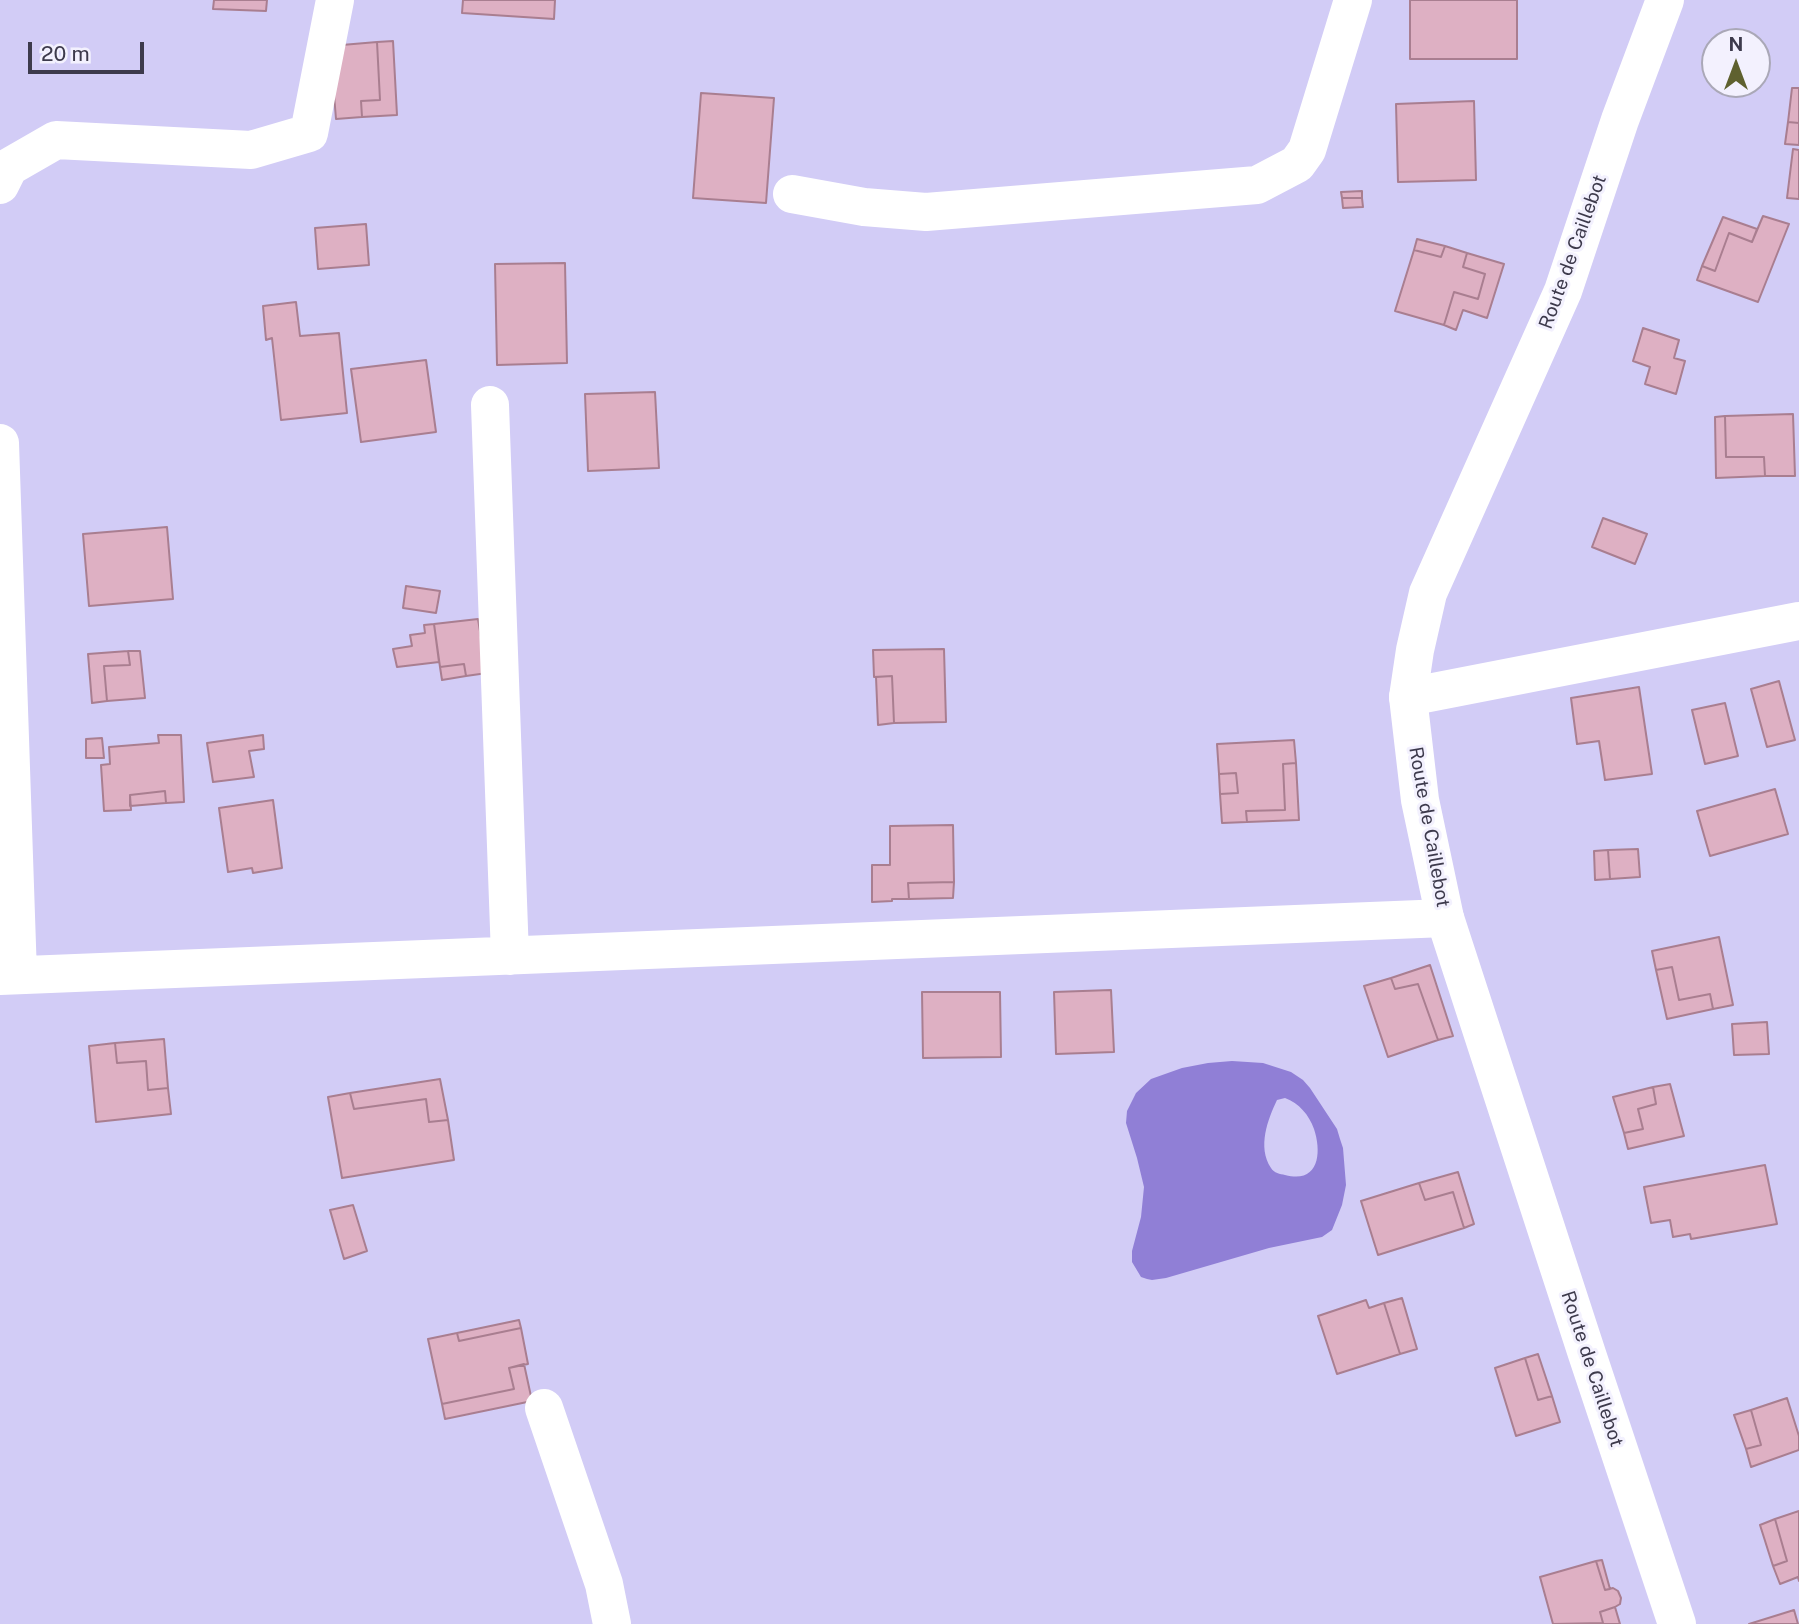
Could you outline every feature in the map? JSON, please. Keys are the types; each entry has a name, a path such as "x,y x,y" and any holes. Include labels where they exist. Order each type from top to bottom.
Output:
{"street":[{"path":"0,186 9,167 56,140 251,150 309,133 335,0"},
{"path":"792,194 864,206 926,212 1257,185 1297,163 1307,150 1353,0"},
{"name":"Route de Caillebot","path":"1665,0 1620,120 1563,291 1428,593 1408,697 1420,800 1445,918 1676,1624"},
{"path":"490,405 510,956"},
{"path":"0,443 9,976 1445,918"},
{"path":"1408,697 1799,621"},
{"path":"544,1408 604,1584 612,1624"}],"shaded area":[{"path":"1208,1063 1263,1063 1291,1072 1303,1080 1337,1129 1343,1148 1346,1185 1342,1205 1332,1230 1322,1237 1269,1248 1166,1278 1147,1279 1141,1277 1132,1262 1144,1187 1126,1123 1127,1111 1136,1093 1151,1079 1182,1068","holes":["1277,1100 1290,1100 1299,1106 1309,1119 1318,1148 1311,1171 1296,1177 1281,1174 1271,1168 1264,1142 1267,1124"]}],"building":[{"path":"214,0 267,0 266,11 213,9"},
{"path":"463,0 555,0 554,19 462,13"},
{"path":"1410,0 1517,0 1517,59 1410,59"},
{"path":"393,41 397,115 362,117 361,101 380,100 377,42"},
{"path":"377,42 380,100 361,101 362,117 336,119 330,46"},
{"path":"1792,88 1799,88 1799,123 1788,122"},
{"path":"701,93 774,98 766,203 693,198"},
{"path":"1474,101 1476,180 1398,182 1396,104"},
{"path":"1788,122 1799,123 1799,145 1785,144"},
{"path":"1793,149 1799,150 1799,199 1787,198"},
{"path":"1362,191 1362,198 1342,198 1341,192"},
{"path":"1342,198 1362,198 1363,207 1343,208"},
{"path":"1763,216 1789,224 1758,302 1697,280 1702,266 1715,271 1729,233 1752,242"},
{"path":"1723,217 1757,229 1752,242 1729,233 1715,271 1702,266"},
{"path":"366,224 369,265 318,269 315,228"},
{"path":"1417,239 1445,246 1441,257 1414,250"},
{"path":"1445,246 1467,253 1463,267 1485,274 1478,299 1454,292 1444,325 1395,311 1414,250 1441,257"},
{"path":"1467,253 1504,264 1487,318 1463,310 1456,330 1444,325 1454,292 1478,299 1485,274 1463,267"},
{"path":"565,263 567,363 497,365 495,264"},
{"path":"296,302 300,336 339,333 347,413 281,420 272,338 266,340 263,306"},
{"path":"1643,328 1679,340 1674,358 1685,361 1676,394 1645,384 1650,367 1633,361"},
{"path":"426,360 436,432 361,442 351,369"},
{"path":"655,392 659,468 588,471 585,394"},
{"path":"1793,414 1795,476 1765,476 1764,457 1726,457 1725,416"},
{"path":"1725,416 1726,457 1764,457 1765,476 1716,478 1715,417"},
{"path":"1603,518 1647,534 1635,564 1592,547"},
{"path":"167,527 173,599 89,606 83,534"},
{"path":"406,586 440,591 436,613 403,608"},
{"path":"478,619 487,673 466,676 464,664 440,667 434,624"},
{"path":"434,624 439,662 397,667 393,649 412,646 410,635 425,633 424,625"},
{"path":"944,649 946,722 894,723 892,676 874,677 873,650"},
{"path":"128,651 140,651 145,698 107,701 104,666 130,665"},
{"path":"128,651 130,665 104,666 107,701 92,703 88,654"},
{"path":"464,664 466,676 442,680 440,667"},
{"path":"892,676 894,723 878,725 876,677"},
{"path":"1779,681 1795,740 1767,747 1751,689"},
{"path":"1639,687 1652,774 1605,780 1599,741 1577,744 1571,698"},
{"path":"1725,703 1738,756 1705,764 1692,710"},
{"path":"158,735 181,735 184,802 166,803 165,791 130,795 131,810 104,811 101,765 110,764 109,747 159,743"},
{"path":"263,735 264,749 249,751 254,777 213,782 207,743"},
{"path":"102,738 104,758 86,758 86,739"},
{"path":"1294,740 1296,763 1283,764 1285,810 1246,811 1247,822 1222,823 1220,794 1238,793 1236,773 1219,774 1217,744"},
{"path":"1296,763 1299,820 1247,822 1246,811 1285,810 1283,764"},
{"path":"1236,773 1238,793 1220,794 1219,774"},
{"path":"1775,789 1788,834 1710,856 1697,811"},
{"path":"165,791 166,803 130,806 130,795"},
{"path":"273,800 282,868 253,873 252,868 228,872 219,808"},
{"path":"953,825 954,882 908,883 909,899 872,902 872,865 890,865 890,826"},
{"path":"1638,849 1640,877 1610,879 1608,850"},
{"path":"1608,850 1610,879 1595,880 1594,851"},
{"path":"954,882 953,898 909,899 908,883"},
{"path":"1719,937 1733,1005 1713,1009 1710,994 1679,1000 1672,967 1656,970 1652,951"},
{"path":"1430,965 1453,1036 1438,1040 1418,984 1395,989 1391,978"},
{"path":"1672,967 1679,1000 1710,994 1713,1009 1667,1019 1656,970"},
{"path":"1391,978 1395,989 1418,984 1438,1040 1388,1057 1364,986"},
{"path":"1111,990 1114,1052 1056,1054 1054,992"},
{"path":"922,992 1000,992 1001,1057 923,1058"},
{"path":"1767,1022 1769,1054 1734,1055 1732,1024"},
{"path":"164,1039 168,1088 148,1090 146,1061 117,1063 115,1043"},
{"path":"115,1043 117,1063 146,1061 148,1090 168,1088 171,1114 96,1122 89,1046"},
{"path":"440,1079 448,1120 429,1122 426,1099 354,1109 350,1093"},
{"path":"1670,1084 1684,1136 1628,1149 1624,1133 1643,1129 1638,1109 1656,1104 1653,1087"},
{"path":"1653,1087 1656,1104 1638,1109 1643,1129 1624,1133 1613,1097"},
{"path":"350,1093 354,1109 426,1099 429,1122 448,1120 454,1160 342,1178 328,1097"},
{"path":"1765,1165 1777,1224 1691,1239 1690,1234 1673,1237 1670,1220 1651,1223 1644,1187"},
{"path":"1458,1172 1474,1224 1464,1228 1453,1192 1425,1200 1419,1183"},
{"path":"1419,1183 1425,1200 1453,1192 1464,1228 1378,1255 1361,1201"},
{"path":"353,1205 367,1251 344,1259 330,1210"},
{"path":"1402,1298 1417,1349 1400,1354 1384,1303"},
{"path":"1366,1300 1369,1308 1384,1303 1400,1354 1337,1374 1318,1316"},
{"path":"519,1320 521,1328 459,1341 457,1333"},
{"path":"521,1328 528,1364 509,1368 514,1389 442,1404 428,1339 457,1333 459,1341"},
{"path":"1538,1354 1552,1396 1538,1400 1525,1358"},
{"path":"1525,1358 1538,1400 1552,1396 1560,1422 1516,1436 1495,1368"},
{"path":"524,1364 532,1401 445,1419 442,1404 514,1389 509,1368"},
{"path":"1787,1398 1799,1436 1799,1450 1751,1467 1746,1449 1761,1445 1751,1410"},
{"path":"1751,1410 1761,1445 1746,1449 1734,1415"},
{"path":"1799,1511 1799,1581 1798,1577 1780,1584 1773,1566 1787,1561 1775,1519"},
{"path":"1775,1519 1787,1561 1773,1566 1760,1525"},
{"path":"1602,1560 1610,1589 1605,1590 1596,1561"},
{"path":"1596,1561 1605,1590 1613,1588 1618,1591 1620,1604 1600,1612 1603,1623 1553,1624 1540,1577"},
{"path":"1615,1607 1620,1624 1600,1624 1603,1623 1600,1612"},
{"path":"1794,1610 1798,1624 1749,1624"}]}
